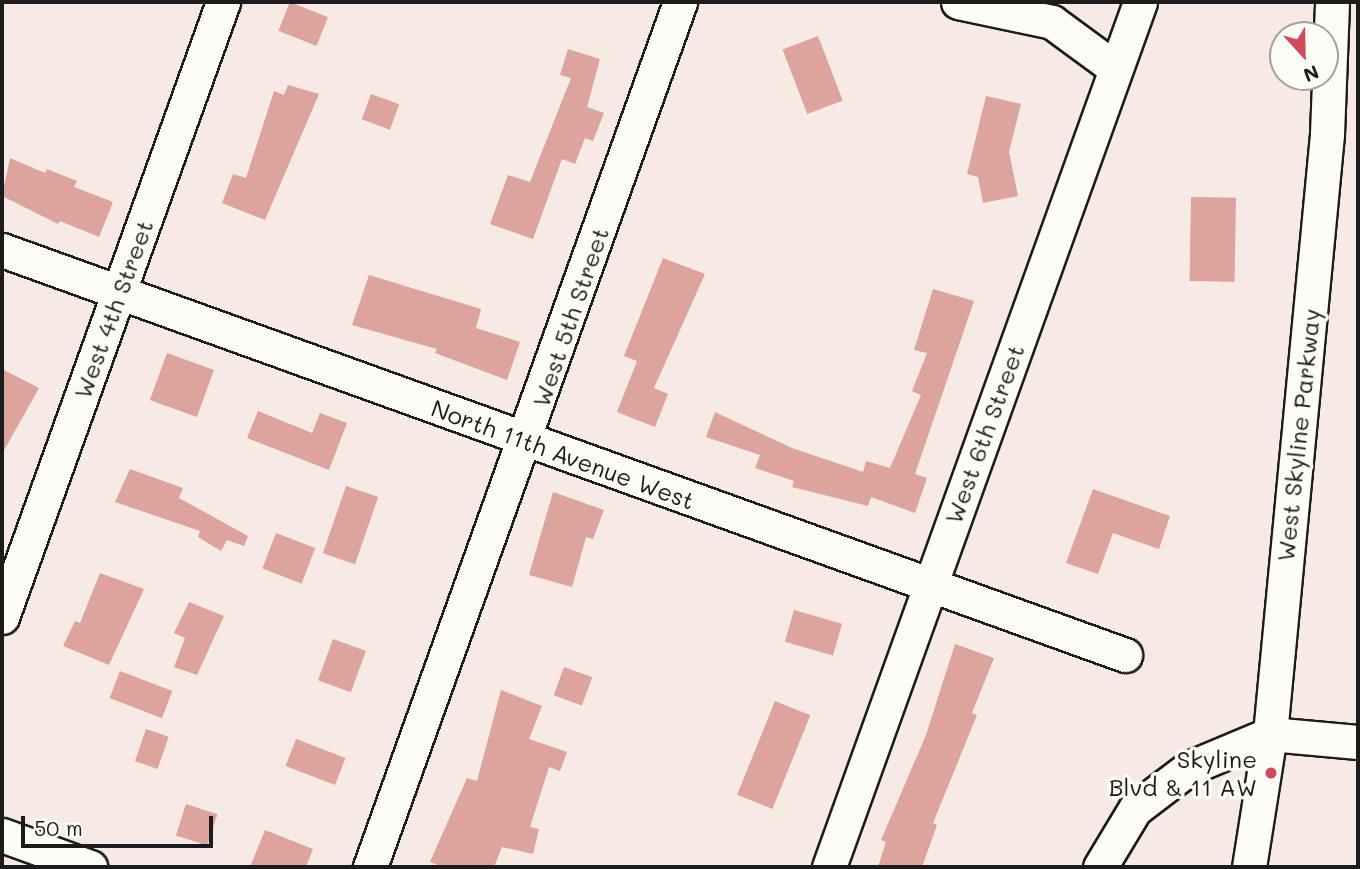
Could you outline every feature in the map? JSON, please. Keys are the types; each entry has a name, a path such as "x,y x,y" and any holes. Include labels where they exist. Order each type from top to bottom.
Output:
{"street":[{"name":"West 4th Street","path":"2,617 223,2"},
{"name":"West 5th Street","path":"370,867 527,440 680,2"},
{"path":"958,2 1052,22 1116,69"},
{"name":"West 6th Street","path":"829,867 1140,2"},
{"name":"West Skyline Parkway","path":"1249,867 1270,734 1327,134 1332,2"},
{"name":"North 11th Avenue West","path":"2,250 120,290 321,369 527,440 929,587 1125,655"},
{"path":"1100,867 1135,810 1189,768 1270,734 1358,742"},
{"path":"2,835 90,867"}],"building":[{"path":"290,2 328,17 316,46 278,31"},
{"path":"818,36 843,100 807,114 783,50"},
{"path":"568,49 600,59 587,107 604,113 593,141 585,138 575,164 562,159 533,239 490,224 508,175 530,182 571,78 560,75"},
{"path":"288,85 319,94 265,220 222,203 233,174 246,178 274,91 284,95"},
{"path":"371,94 399,104 390,130 362,119"},
{"path":"986,96 1021,104 1009,152 1018,196 983,203 978,177 967,174"},
{"path":"10,158 45,173 47,169 77,181 74,187 113,202 99,237 60,221 58,224 2,196"},
{"path":"1191,197 1236,198 1235,282 1190,281"},
{"path":"663,258 705,274 654,388 668,394 655,427 617,412 637,361 624,356"},
{"path":"369,275 481,309 476,328 520,342 507,380 435,353 437,349 352,325"},
{"path":"933,289 974,301 915,474 927,478 915,513 871,497 868,506 792,487 794,481 755,468 760,455 706,437 715,412 792,448 863,472 866,461 890,468 921,395 912,391 927,353 914,350"},
{"path":"167,353 214,370 197,417 150,400"},
{"path":"2,369 39,388 2,454"},
{"path":"258,411 312,433 320,413 347,423 329,470 247,438"},
{"path":"130,469 183,488 179,498 248,536 244,546 227,540 221,551 198,537 200,531 115,502"},
{"path":"346,486 378,497 355,564 323,553"},
{"path":"1093,489 1170,516 1159,549 1113,533 1098,574 1066,563"},
{"path":"553,492 604,510 593,539 586,537 572,587 529,575"},
{"path":"276,533 315,548 302,584 262,568"},
{"path":"100,573 144,589 109,665 63,646 75,621 80,623"},
{"path":"189,602 224,616 197,675 174,667 185,638 174,633"},
{"path":"794,610 842,624 833,656 785,642"},
{"path":"333,639 366,651 351,692 318,680"},
{"path":"955,644 994,658 972,713 977,715 933,823 937,825 922,867 878,867 886,842 881,840 926,735"},
{"path":"564,667 592,677 582,705 554,695"},
{"path":"120,671 172,691 162,718 110,698"},
{"path":"501,690 542,706 529,739 567,752 560,771 549,767 530,827 539,829 533,854 502,847 494,867 443,867 430,862 467,778 477,781"},
{"path":"775,701 810,715 772,809 737,795"},
{"path":"146,729 169,737 158,769 135,761"},
{"path":"296,739 345,758 335,785 286,766"},
{"path":"186,804 217,814 207,846 176,835"},
{"path":"265,830 313,849 306,867 250,867"}],"place":[{"name":"Skyline Blvd & 11 AW","path":"1271,773"}]}
